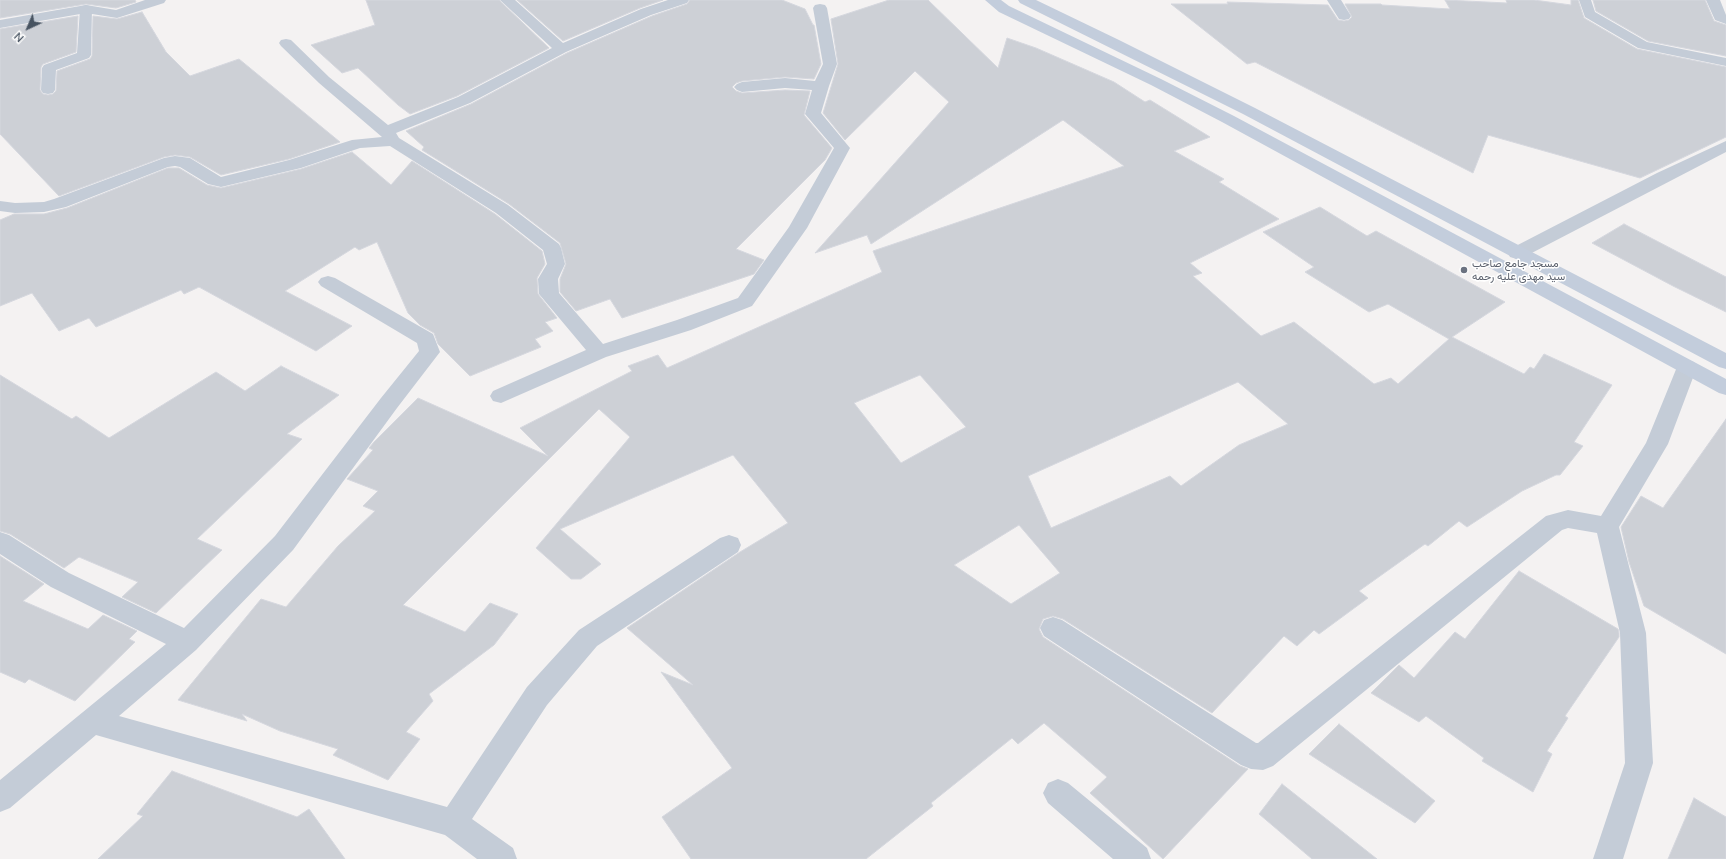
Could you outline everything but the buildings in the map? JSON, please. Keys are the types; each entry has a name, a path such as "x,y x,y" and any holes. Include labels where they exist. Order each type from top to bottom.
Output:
{"main road":[{"path":"992,0 1004,9 1156,82 1228,119 1726,388"},
{"path":"1025,0 1250,111 1517,254 1726,362"}],"street":[{"path":"0,24 86,9 117,14 158,0"},
{"path":"507,0 561,49"},
{"path":"0,206 14,208 44,206 60,203 164,163 175,161 184,162 214,180 221,182 295,164 358,143 390,136 464,100 561,49 646,12 682,0"},
{"path":"1334,0 1344,16"},
{"path":"1713,0 1720,17 1726,20"},
{"path":"501,396 599,352 684,325 745,302 798,228 842,148 813,114 821,86 830,64 820,8"},
{"path":"286,43 324,80 390,136 502,209 552,248 556,264 548,279 549,294 599,352"},
{"path":"742,87 785,83 821,86"},
{"path":"1517,254 1663,177 1726,146"},
{"path":"0,798 187,642 284,543 389,403 430,352 426,339 328,282"},
{"path":"1608,859 1639,763 1633,633 1607,526 1657,444 1687,367"},
{"path":"1053,628 1251,756 1263,757 1443,610 1554,523 1568,519 1607,526"},
{"path":"0,542 60,580 187,642"},
{"path":"453,823 537,696 588,638 729,545"},
{"path":"92,721 453,823 502,859"},
{"path":"1058,793 1136,859"}],"lane":[{"path":"1585,0 1589,14 1643,46 1726,62"},
{"path":"48,90 49,68 84,55 86,9"}],"place":[{"name":"مسجد جامع صاحب سید مهدی علیه رحمه","path":"1464,270"}]}
